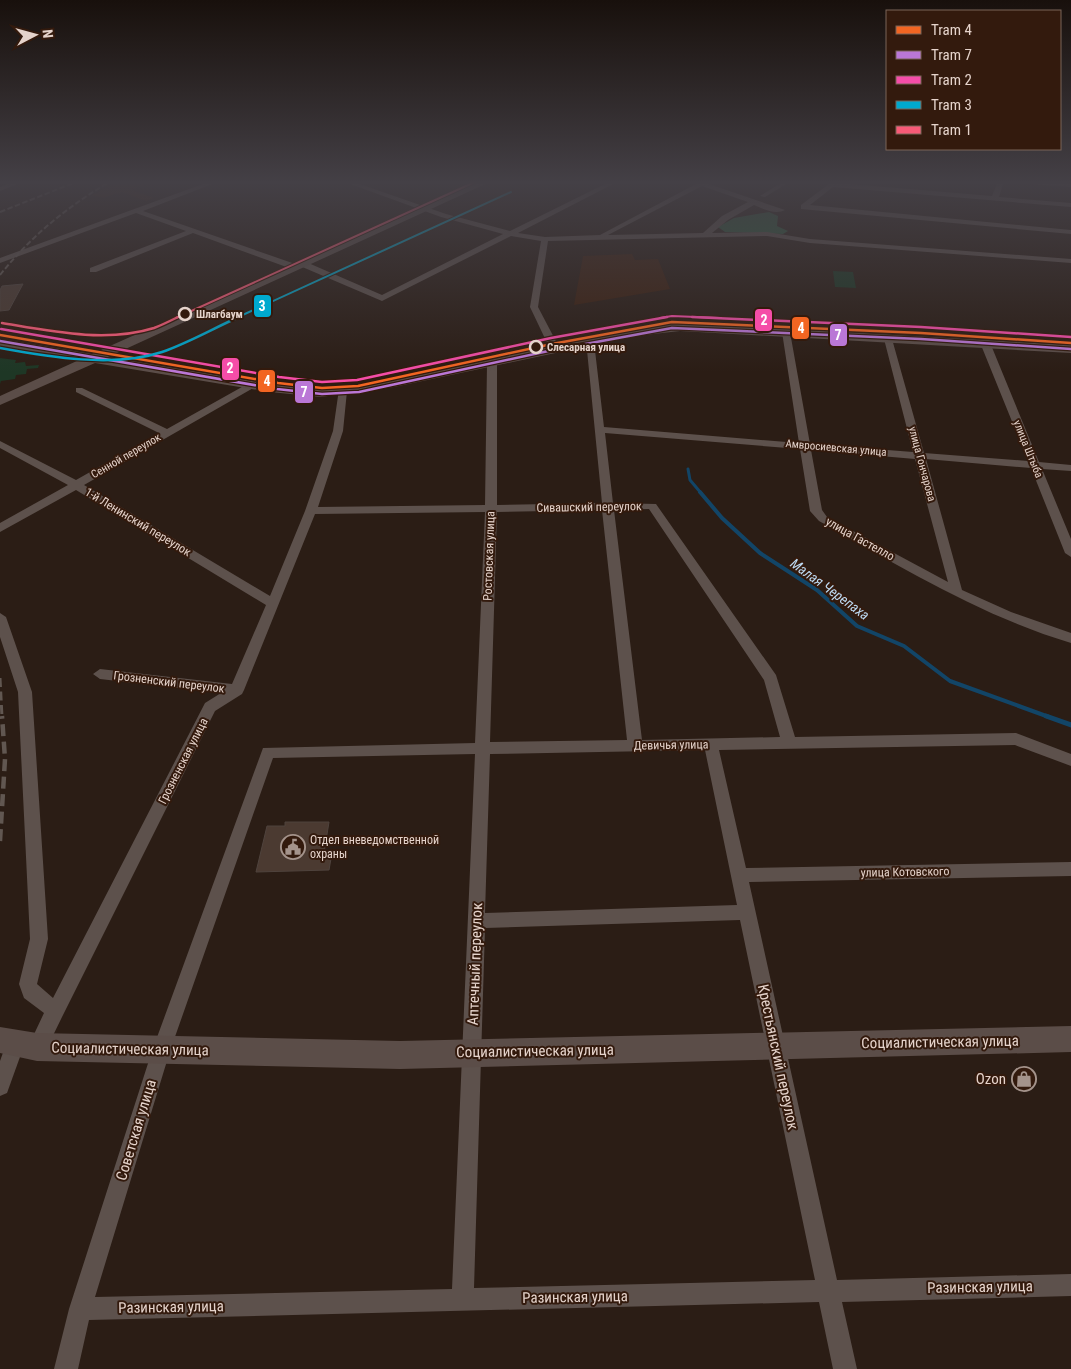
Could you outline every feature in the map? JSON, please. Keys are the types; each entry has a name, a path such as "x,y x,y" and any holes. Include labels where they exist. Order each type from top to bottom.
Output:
{"main road":[{"path":"0,401 345,245"},
{"path":"0,342 252,385 308,392 342,391 492,364 636,332 680,327 1071,349"},
{"name":"Социалистическая улица","path":"18,1043 161,1051 400,1055 1071,1039"}],"street":[{"path":"0,261 44,245"},
{"path":"93,270 156,245"},
{"path":"237,245 309,268 382,298 488,245"},
{"path":"544,245 534,307 555,349"},
{"path":"861,245 1071,261"},
{"name":"улица Гастелло","path":"786,332 816,512 823,519 976,602 1040,629 1071,638"},
{"name":"улица Гончарова","path":"888,339 956,590"},
{"path":"590,342 635,746"},
{"name":"улица Штыба","path":"986,345 1071,553"},
{"name":"Ростовская улица","path":"482,749 491,508 492,364"},
{"name":"Сенной переулок","path":"0,528 252,385"},
{"path":"78,390 167,433"},
{"path":"237,690 310,510 338,431 342,391"},
{"name":"Амвросиевская улица","path":"601,430 1071,468"},
{"name":"1-й Ленинский переулок","path":"0,444 76,485 273,604"},
{"name":"Сивашский переулок","path":"310,510 652,506 771,679 789,743"},
{"path":"0,618 26,692 39,939 28,984 30,992 56,1011"},
{"name":"Грозненский переулок","path":"100,674 237,690"},
{"name":"Грозненская улица","path":"0,1086 18,1043 56,1011 210,707 237,690"},
{"name":"Девичья улица","path":"268,752 1016,739 1071,760"},
{"name":"Крестьянский переулок","path":"710,745 845,1369"},
{"name":"Аптечный переулок","path":"463,1300 482,749"},
{"name":"Советская улица","path":"66,1369 80,1309 161,1051 268,752"},
{"name":"улица Котовского","path":"739,875 1071,870"},
{"path":"476,921 746,912"},
{"name":"Разинская улица","path":"80,1309 1071,1285"}],"shaded area":[{"path":"632,254 635,260 658,259 670,289 574,305 583,256"}],"green space":[{"path":"833,271 853,272 856,288 835,287"},
{"path":"0,358 16,360 15,363 25,362 26,366 39,365 38,368 27,369 26,374 16,375 15,379 1,381 0,384"}],"building":[{"path":"23,284 9,310 0,311 0,290 2,286"},
{"name":"Отдел вневедомственной охраны","path":"285,822 329,822 324,853 332,853 329,870 256,872 267,826 285,826"}],"waterway":[{"name":"Малая Черепаха","path":"688,469 690,480 701,493"},
{"name":"Малая Черепаха","path":"700,492 722,518 760,553 817,590 857,626 904,646 950,681 1049,717"},
{"name":"Малая Черепаха","path":"1046,716 1071,725"}],"railway":[{"path":"0,275 26,245"},
{"path":"0,678 2,717"},
{"path":"0,841 5,759 2,716"}],"tram line":[{"name":"1","path":"2,323 59,332 97,334 116,334 154,328 337,245"},
{"name":"3","path":"0,348 81,359 121,358 162,352 396,245"},
{"name":"2","path":"1,329 279,377 322,382 357,380 551,338 672,316 921,327 1071,337"},
{"name":"4","path":"0,335 278,383 322,388 358,386 552,344 672,322 921,333 1071,343"},
{"name":"7","path":"0,341 277,389 322,394 359,392 553,350 672,328 921,339 1071,349"}],"place":[{"name":"Шлагбаум","path":"185,314"},
{"name":"Слесарная улица","path":"536,347"},
{"name":"Отдел вневедомственной охраны","path":"293,847"},
{"name":"Ozon","path":"1024,1079"}]}
